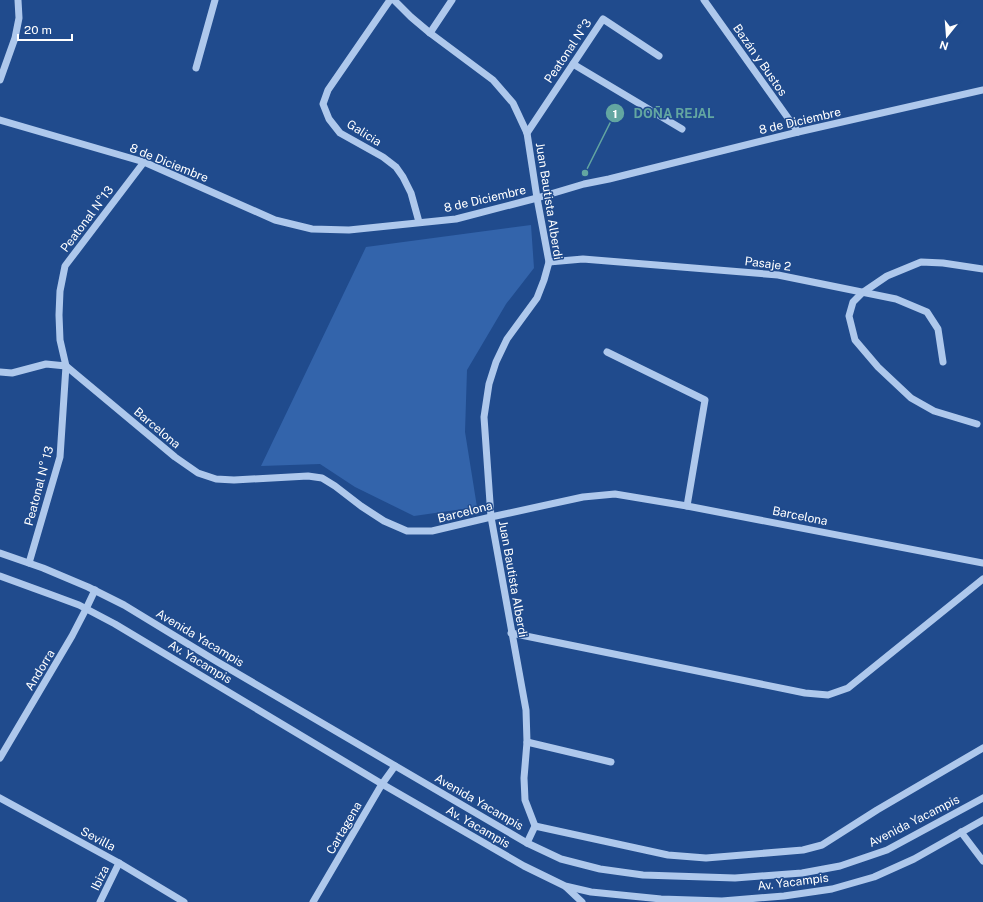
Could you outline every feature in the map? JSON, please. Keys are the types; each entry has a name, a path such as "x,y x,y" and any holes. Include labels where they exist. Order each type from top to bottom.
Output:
{"street":[{"path":"0,80 15,38 19,18 18,0"},
{"path":"196,68 215,0"},
{"name":"Galicia","path":"390,0 328,90 323,104 329,119 340,133 383,157 396,167 411,192 419,222"},
{"name":"Juan Bautista Alberdi","path":"394,0 430,33 493,80 513,104 527,133 549,262 537,298 507,339 496,362 489,384 484,417 491,517 526,710 527,742 524,778 525,800 535,826"},
{"path":"430,33 452,0"},
{"name":"Bazán y Bustos","path":"704,0 798,132"},
{"name":"Peatonal N°3","path":"527,133 603,19 659,56"},
{"path":"572,64 682,129"},
{"name":"8 de Diciembre","path":"0,120 144,162 275,220 312,229 349,230 456,219 584,184 798,132 983,90"},
{"name":"Peatonal N°13","path":"66,366 60,340 59,315 60,291 65,266 144,162"},
{"name":"Pasaje 2","path":"549,262 583,259 778,275 896,300 927,312 938,329 943,362"},
{"path":"977,424 934,411 911,398 878,367 855,340 849,316 853,302 862,292 887,276 922,262 943,263 983,269"},
{"path":"607,352 705,400 687,506"},
{"path":"0,372 12,373 46,364 66,366"},
{"name":"Barcelona","path":"66,366 175,457 198,473 216,479 234,480 308,476 322,478 384,521 406,531 432,531 583,498 615,494 687,506 983,563"},
{"name":"Peatonal N° 13","path":"29,563 60,457 66,366"},
{"name":"Avenida Yacampis","path":"0,553 62,576 95,590 124,605 223,665 527,843 561,859 600,869 644,875 735,878 802,873 840,866 887,850 983,798"},
{"name":"Av. Yacampis","path":"0,576 79,605 115,624 382,784 524,866 565,886 591,892 653,898 722,901 784,896 832,889 874,877 914,859 983,820"},
{"path":"511,633 805,693 828,695 848,688 983,578"},
{"name":"Andorra","path":"0,758 72,636 95,590"},
{"path":"527,742 611,762"},
{"path":"527,843 535,826 668,856 706,858 803,850 822,845 877,810 983,748"},
{"name":"Cartagena","path":"313,902 382,784 395,766"},
{"name":"Sevilla","path":"0,798 119,863 184,902"},
{"path":"962,832 983,861"},
{"name":"Ibiza","path":"100,902 119,863"},
{"path":"565,886 582,902"}],"shaded area":[{"path":"531,225 534,268 506,304 467,370 465,432 477,507 414,516 355,487 320,464 261,466 366,247"}],"place":[{"name":"DOÑA REJAL","path":"585,173"}]}
